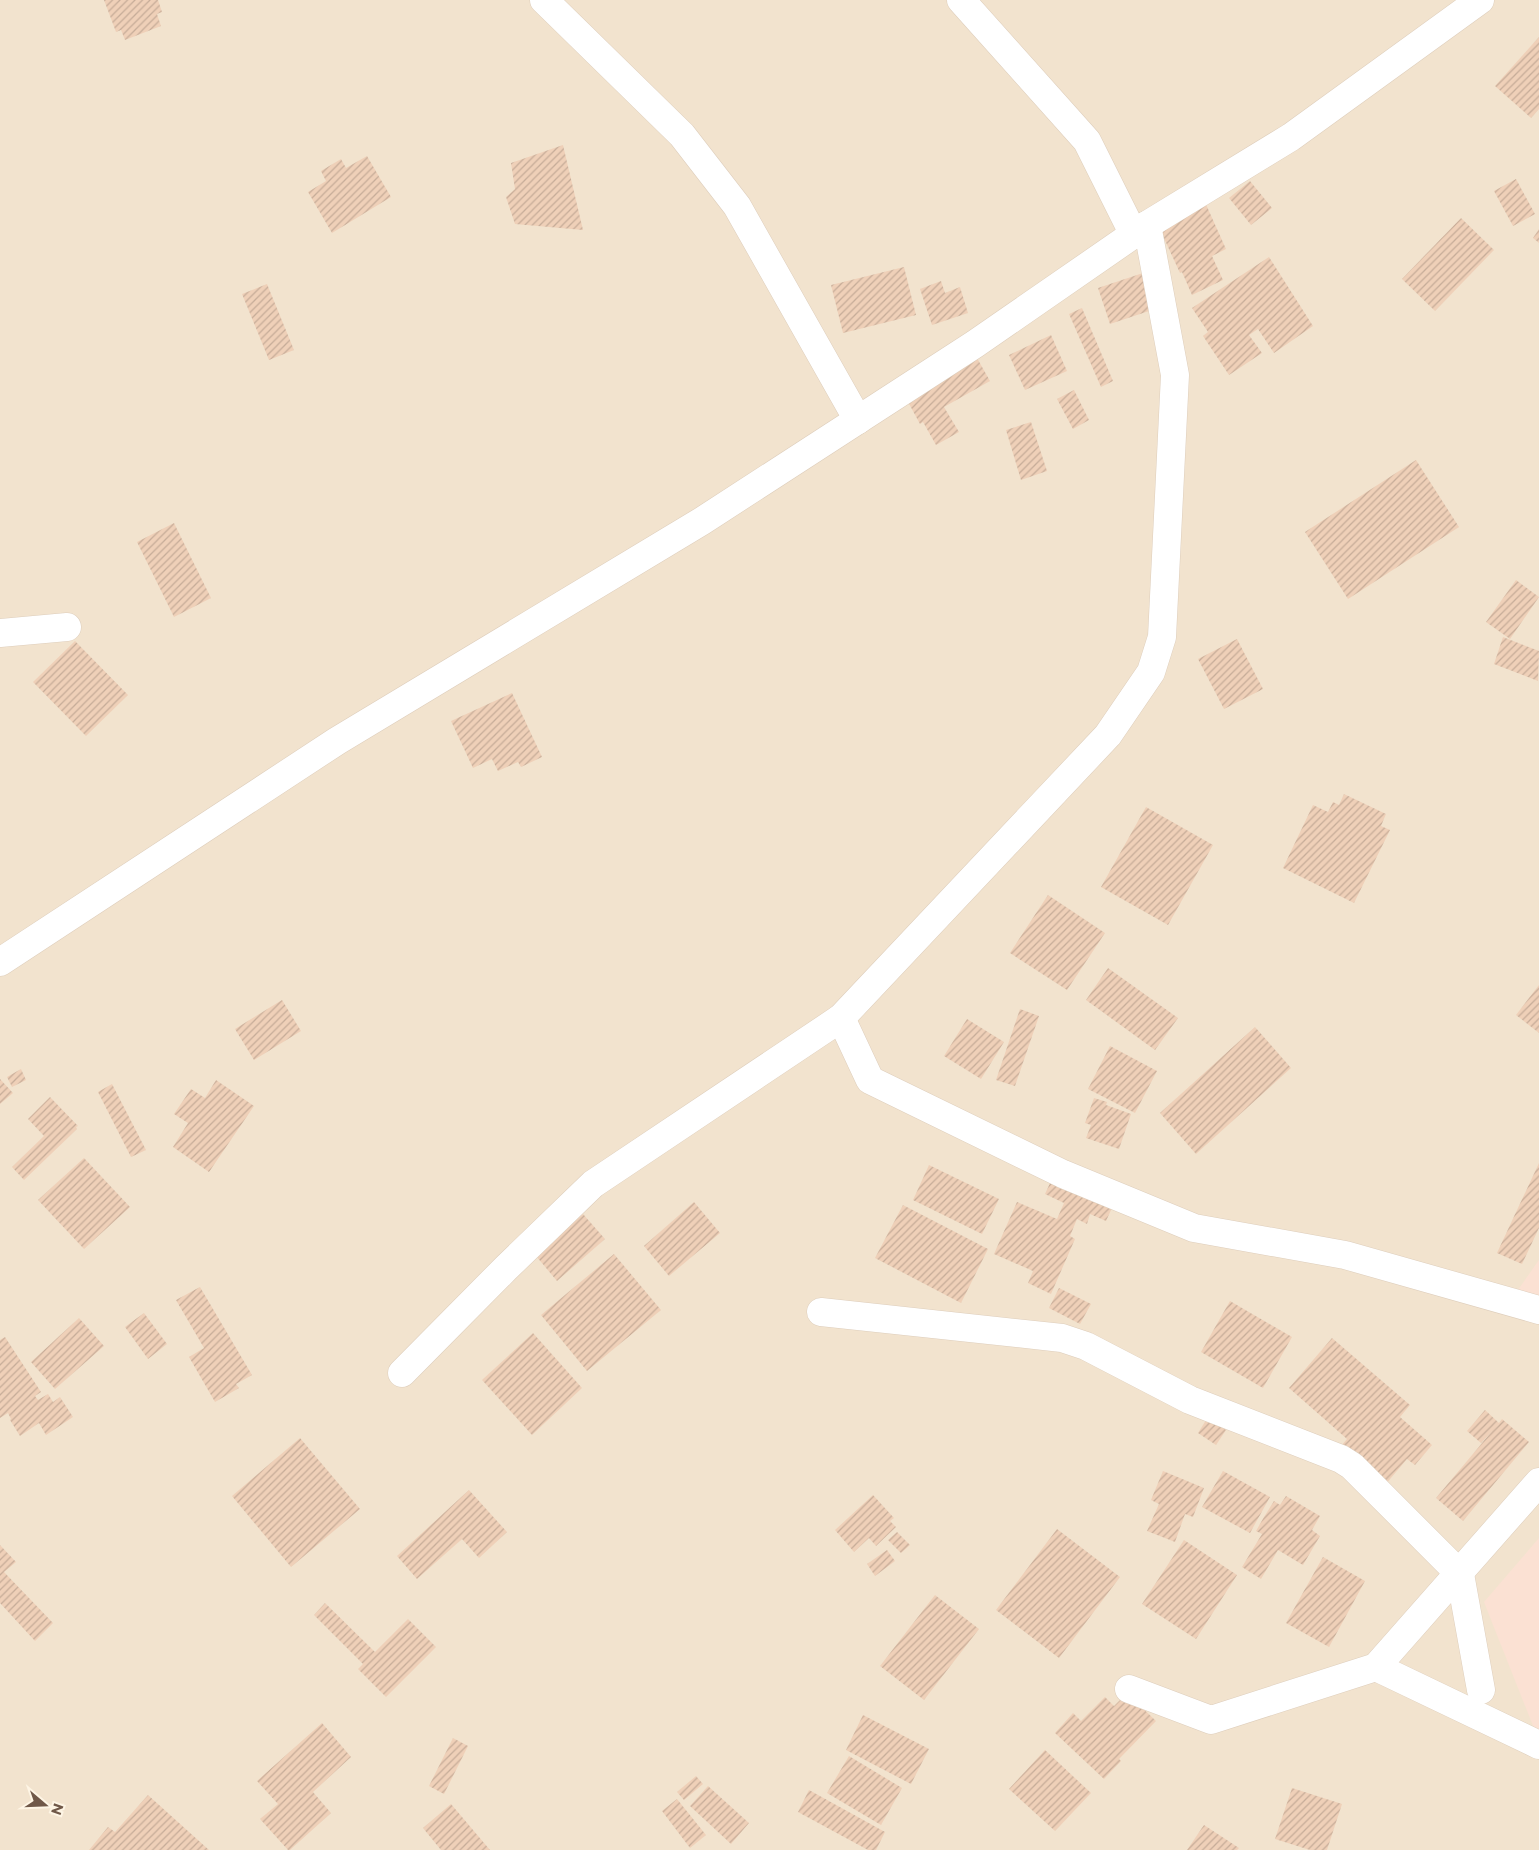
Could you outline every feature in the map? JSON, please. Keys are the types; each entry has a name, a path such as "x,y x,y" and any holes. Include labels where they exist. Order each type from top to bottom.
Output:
{"street":[{"path":"544,0 682,136 737,206 858,420"},
{"path":"402,1373 593,1184 841,1018 1108,735 1151,672 1162,637 1175,375 1140,230 1087,141 961,0"},
{"path":"0,962 337,741 702,521 975,344 1140,230 1291,137 1480,0"},
{"path":"0,633 67,627"},
{"path":"841,1018 870,1080 1063,1174 1194,1228 1345,1255 1539,1310"},
{"path":"821,1312 1062,1338 1086,1346 1190,1400 1341,1459 1352,1466 1460,1574 1480,1690"},
{"path":"1129,1689 1211,1720 1376,1667 1460,1574 1539,1482"},
{"path":"1376,1667 1539,1744"}],"shaded area":[{"path":"0,0 1539,0 1539,1850 0,1850"},
{"path":"1539,1260 1539,1306 1515,1294"},
{"path":"1539,1538 1539,1741 1484,1602"}],"building":[{"path":"104,0 158,0 162,12 157,14 161,26 125,40 121,30 116,32"},
{"path":"1539,37 1539,109 1531,118 1495,86"},
{"path":"563,145 583,230 515,224 506,197 515,189 511,163"},
{"path":"367,156 391,197 332,233 308,192 326,181 321,171 341,159 346,168"},
{"path":"1516,179 1535,214 1513,226 1494,191"},
{"path":"1250,181 1272,208 1251,225 1229,198"},
{"path":"1204,200 1226,249 1212,256 1223,280 1192,295 1157,223"},
{"path":"1461,218 1494,250 1435,311 1402,279"},
{"path":"1539,229 1539,243 1533,238"},
{"path":"1269,257 1313,326 1274,353 1258,329 1249,335 1262,353 1229,375 1203,336 1208,332 1192,308"},
{"path":"904,267 916,315 843,333 831,285"},
{"path":"1146,272 1158,308 1110,324 1098,288"},
{"path":"941,281 945,293 960,287 968,313 932,325 920,289"},
{"path":"267,284 294,350 269,360 242,294"},
{"path":"1082,308 1113,381 1101,387 1069,314"},
{"path":"1051,335 1067,371 1025,390 1009,355"},
{"path":"977,358 990,381 944,407 959,432 936,445 923,422 920,424 907,400"},
{"path":"1074,390 1089,420 1073,429 1057,399"},
{"path":"1031,422 1047,471 1021,480 1006,430"},
{"path":"1416,460 1459,527 1348,599 1305,532"},
{"path":"174,523 211,598 174,617 137,542"},
{"path":"1516,580 1539,597 1510,639 1486,622"},
{"path":"1503,637 1539,651 1538,681 1494,664"},
{"path":"1237,639 1263,689 1224,709 1198,659"},
{"path":"75,641 128,695 86,736 33,682"},
{"path":"512,693 542,757 521,767 518,762 498,771 492,759 473,768 451,721"},
{"path":"1344,794 1386,814 1381,826 1390,830 1354,903 1283,868 1313,805 1328,812 1333,802 1339,805"},
{"path":"1146,807 1213,845 1168,925 1101,887"},
{"path":"1048,895 1105,933 1067,990 1010,953"},
{"path":"1108,968 1178,1018 1155,1050 1086,1000"},
{"path":"1539,985 1539,1033 1516,1015"},
{"path":"282,1000 301,1031 254,1060 235,1029"},
{"path":"1020,1009 1039,1016 1015,1086 996,1080"},
{"path":"967,1019 1004,1042 981,1079 944,1056"},
{"path":"1255,1027 1291,1068 1196,1154 1160,1113"},
{"path":"1110,1046 1157,1071 1135,1113 1088,1089"},
{"path":"21,1069 26,1080 12,1087 7,1077"},
{"path":"0,1079 13,1093 0,1104"},
{"path":"216,1080 254,1106 209,1172 173,1147 188,1123 174,1114 191,1089 205,1098"},
{"path":"112,1084 146,1150 131,1157 98,1092"},
{"path":"50,1097 78,1126 24,1180 12,1167 44,1136 28,1119"},
{"path":"1094,1098 1107,1102 1106,1105 1131,1114 1119,1149 1086,1138 1091,1125 1085,1123"},
{"path":"84,1158 130,1207 84,1249 38,1200"},
{"path":"1539,1163 1539,1228 1522,1264 1497,1253"},
{"path":"929,1165 999,1199 982,1234 913,1200"},
{"path":"1051,1181 1112,1208 1106,1221 1090,1214 1087,1224 1077,1219 1070,1236 1075,1239 1051,1294 1028,1283 1033,1271 994,1254 1017,1202 1057,1219 1064,1203 1045,1194"},
{"path":"694,1202 720,1233 669,1276 644,1246"},
{"path":"903,1205 988,1249 961,1303 875,1258"},
{"path":"583,1214 605,1239 557,1281 536,1256"},
{"path":"614,1254 661,1310 587,1371 541,1315"},
{"path":"200,1287 252,1375 236,1384 239,1388 215,1402 189,1357 204,1348 176,1300"},
{"path":"1059,1288 1091,1304 1080,1324 1049,1308"},
{"path":"1230,1301 1292,1337 1263,1388 1201,1352"},
{"path":"144,1313 167,1344 148,1359 125,1327"},
{"path":"79,1318 104,1346 55,1389 31,1362"},
{"path":"533,1333 582,1388 532,1435 482,1380"},
{"path":"5,1337 41,1392 35,1396 38,1400 48,1394 53,1402 60,1397 73,1417 46,1435 39,1423 20,1436 8,1413 0,1418 0,1340"},
{"path":"1332,1338 1410,1405 1400,1417 1432,1445 1415,1465 1407,1459 1385,1485 1341,1446 1347,1439 1289,1388"},
{"path":"1485,1410 1499,1423 1502,1419 1529,1442 1463,1521 1436,1498 1493,1430 1481,1443 1467,1431"},
{"path":"1208,1417 1226,1430 1216,1445 1198,1433"},
{"path":"300,1438 360,1509 291,1567 232,1496"},
{"path":"1163,1471 1204,1488 1193,1517 1185,1514 1175,1542 1147,1531 1159,1504 1151,1500"},
{"path":"1223,1471 1270,1497 1250,1533 1202,1507"},
{"path":"469,1490 507,1532 479,1558 462,1539 417,1579 397,1556"},
{"path":"873,1495 894,1518 890,1521 896,1527 876,1546 869,1538 854,1552 835,1530"},
{"path":"1286,1496 1320,1516 1312,1530 1320,1536 1303,1565 1278,1550 1261,1579 1242,1567 1262,1534 1256,1531 1264,1517 1274,1501 1280,1505"},
{"path":"1057,1529 1120,1577 1059,1658 996,1610"},
{"path":"897,1532 910,1545 901,1553 888,1540"},
{"path":"1184,1540 1237,1575 1196,1639 1142,1604"},
{"path":"0,1545 16,1562 4,1572 53,1623 35,1641 0,1603"},
{"path":"887,1550 895,1561 875,1576 867,1564"},
{"path":"1323,1557 1365,1581 1329,1647 1286,1623"},
{"path":"935,1595 979,1629 924,1700 880,1666"},
{"path":"325,1603 375,1652 408,1619 436,1647 386,1697 358,1669 363,1664 314,1615"},
{"path":"1127,1693 1156,1721 1119,1759 1121,1761 1104,1779 1055,1733 1073,1713 1081,1721 1105,1697 1114,1706"},
{"path":"863,1715 929,1749 911,1784 846,1750"},
{"path":"322,1723 351,1757 313,1792 331,1813 288,1850 260,1819 278,1804 257,1781"},
{"path":"453,1738 468,1746 444,1794 429,1786"},
{"path":"1045,1750 1091,1793 1055,1831 1009,1789"},
{"path":"849,1756 902,1788 881,1825 827,1793"},
{"path":"696,1776 703,1784 684,1800 677,1792"},
{"path":"708,1786 749,1823 731,1844 690,1806"},
{"path":"1292,1788 1342,1804 1327,1850 1310,1850 1275,1839"},
{"path":"809,1790 885,1832 876,1850 868,1850 798,1812"},
{"path":"148,1795 209,1850 89,1850 108,1827 115,1832"},
{"path":"677,1799 706,1835 690,1848 662,1811"},
{"path":"451,1804 490,1850 441,1850 423,1828"},
{"path":"1204,1825 1239,1848 1237,1850 1187,1850"}]}
